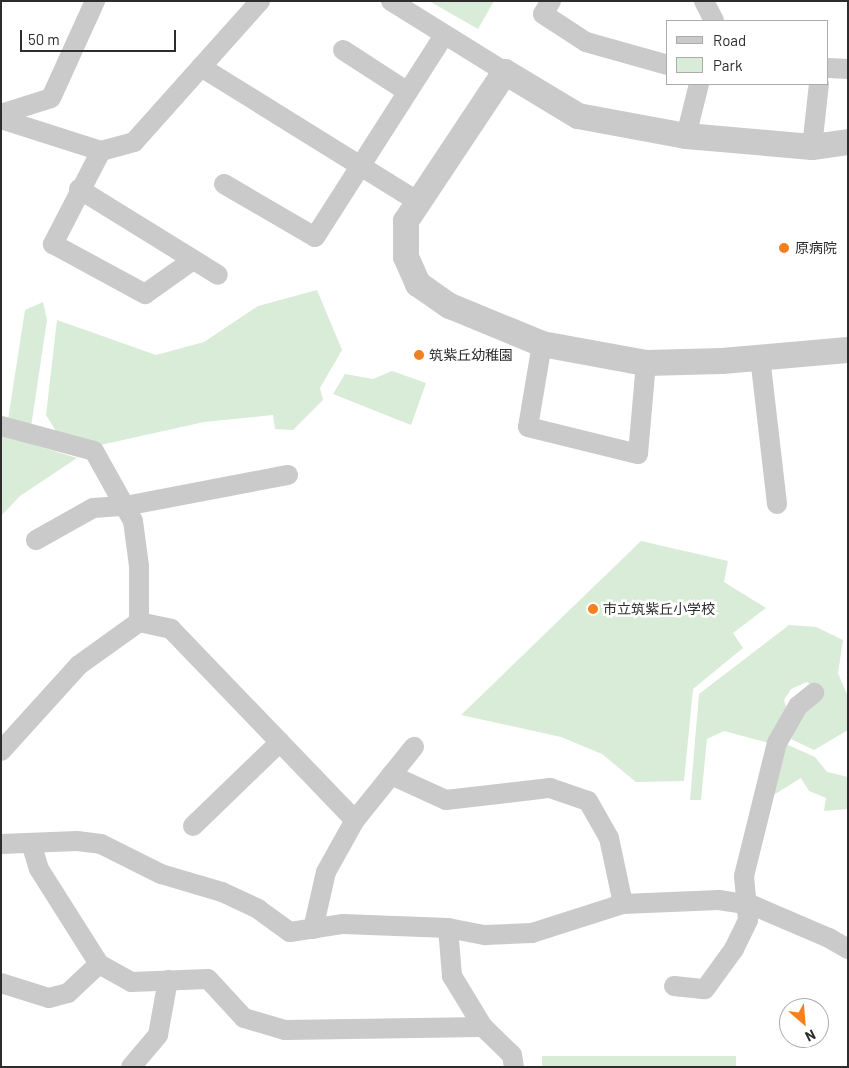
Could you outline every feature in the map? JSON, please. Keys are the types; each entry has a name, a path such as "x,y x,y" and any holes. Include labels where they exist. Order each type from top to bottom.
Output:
{"street":[{"path":"1,114 52,98 95,1"},
{"path":"1,119 101,151 134,142 260,1"},
{"path":"391,1 578,116 686,136 812,147 848,142"},
{"path":"551,1 543,14 586,42 666,64"},
{"path":"704,1 714,20"},
{"path":"224,184 314,237 362,166 444,34"},
{"path":"343,50 408,92"},
{"path":"201,67 419,202"},
{"path":"829,68 848,69"},
{"path":"505,72 406,221 406,257 418,284 450,306 542,344 646,363 848,350"},
{"path":"686,136 699,85"},
{"path":"812,147 819,85"},
{"path":"101,151 79,189 53,244 145,294 193,260"},
{"path":"79,189 218,275"},
{"path":"542,344 528,427 638,454 646,363"},
{"path":"760,357 777,504"},
{"path":"1,426 94,451 133,521 139,566 139,622"},
{"path":"36,540 93,508 125,506 288,475"},
{"path":"1,751 79,665 139,622 171,629 355,820"},
{"path":"674,986 705,989 734,949 748,920 744,876 777,742 798,706 814,693"},
{"path":"192,826 280,742"},
{"path":"313,929 326,872 355,820 414,747"},
{"path":"391,775 446,800 550,788 588,801 609,838 623,904"},
{"path":"31,843 39,870 99,964 131,982 208,979 244,1018 285,1030 483,1027"},
{"path":"1,844 101,844 161,874 231,897 258,909 290,932 344,924 448,928 485,935 532,933 623,904 720,900 746,904 829,938 848,949"},
{"path":"448,928 452,976 483,1027 512,1055 514,1067"},
{"path":"1,983 49,998 68,993 99,964"},
{"path":"131,1067 158,1036 168,980"}],"green space":[{"path":"429,1 494,1 478,29"},
{"path":"317,290 342,350 320,388 323,400 293,430 275,429 273,415 204,422 96,446 56,431 46,415 57,320 156,355 204,342 258,306"},
{"path":"43,302 47,320 31,427 8,420 25,310"},
{"path":"392,371 426,383 411,425 333,394 345,374 373,379"},
{"path":"1,435 77,458 20,496 1,516"},
{"path":"641,541 728,561 724,582 766,608 733,633 743,648 693,689 684,781 636,782 602,754 561,737 461,715"},
{"path":"789,625 816,627 843,640 838,673 848,697 848,730 814,750 791,739 807,706 821,693 807,682 791,689 784,700 787,709 769,743 724,731 707,739 701,800 690,800 699,694"},
{"path":"786,744 815,757 827,772 848,777 848,809 824,811 826,798 809,791 801,778 772,796"},
{"path":"542,1056 736,1056 736,1067 542,1067"}],"place":[{"name":"原病院","path":"784,248"},
{"name":"筑紫丘幼稚園","path":"419,355"},
{"name":"市立筑紫丘小学校","path":"593,609"}]}
